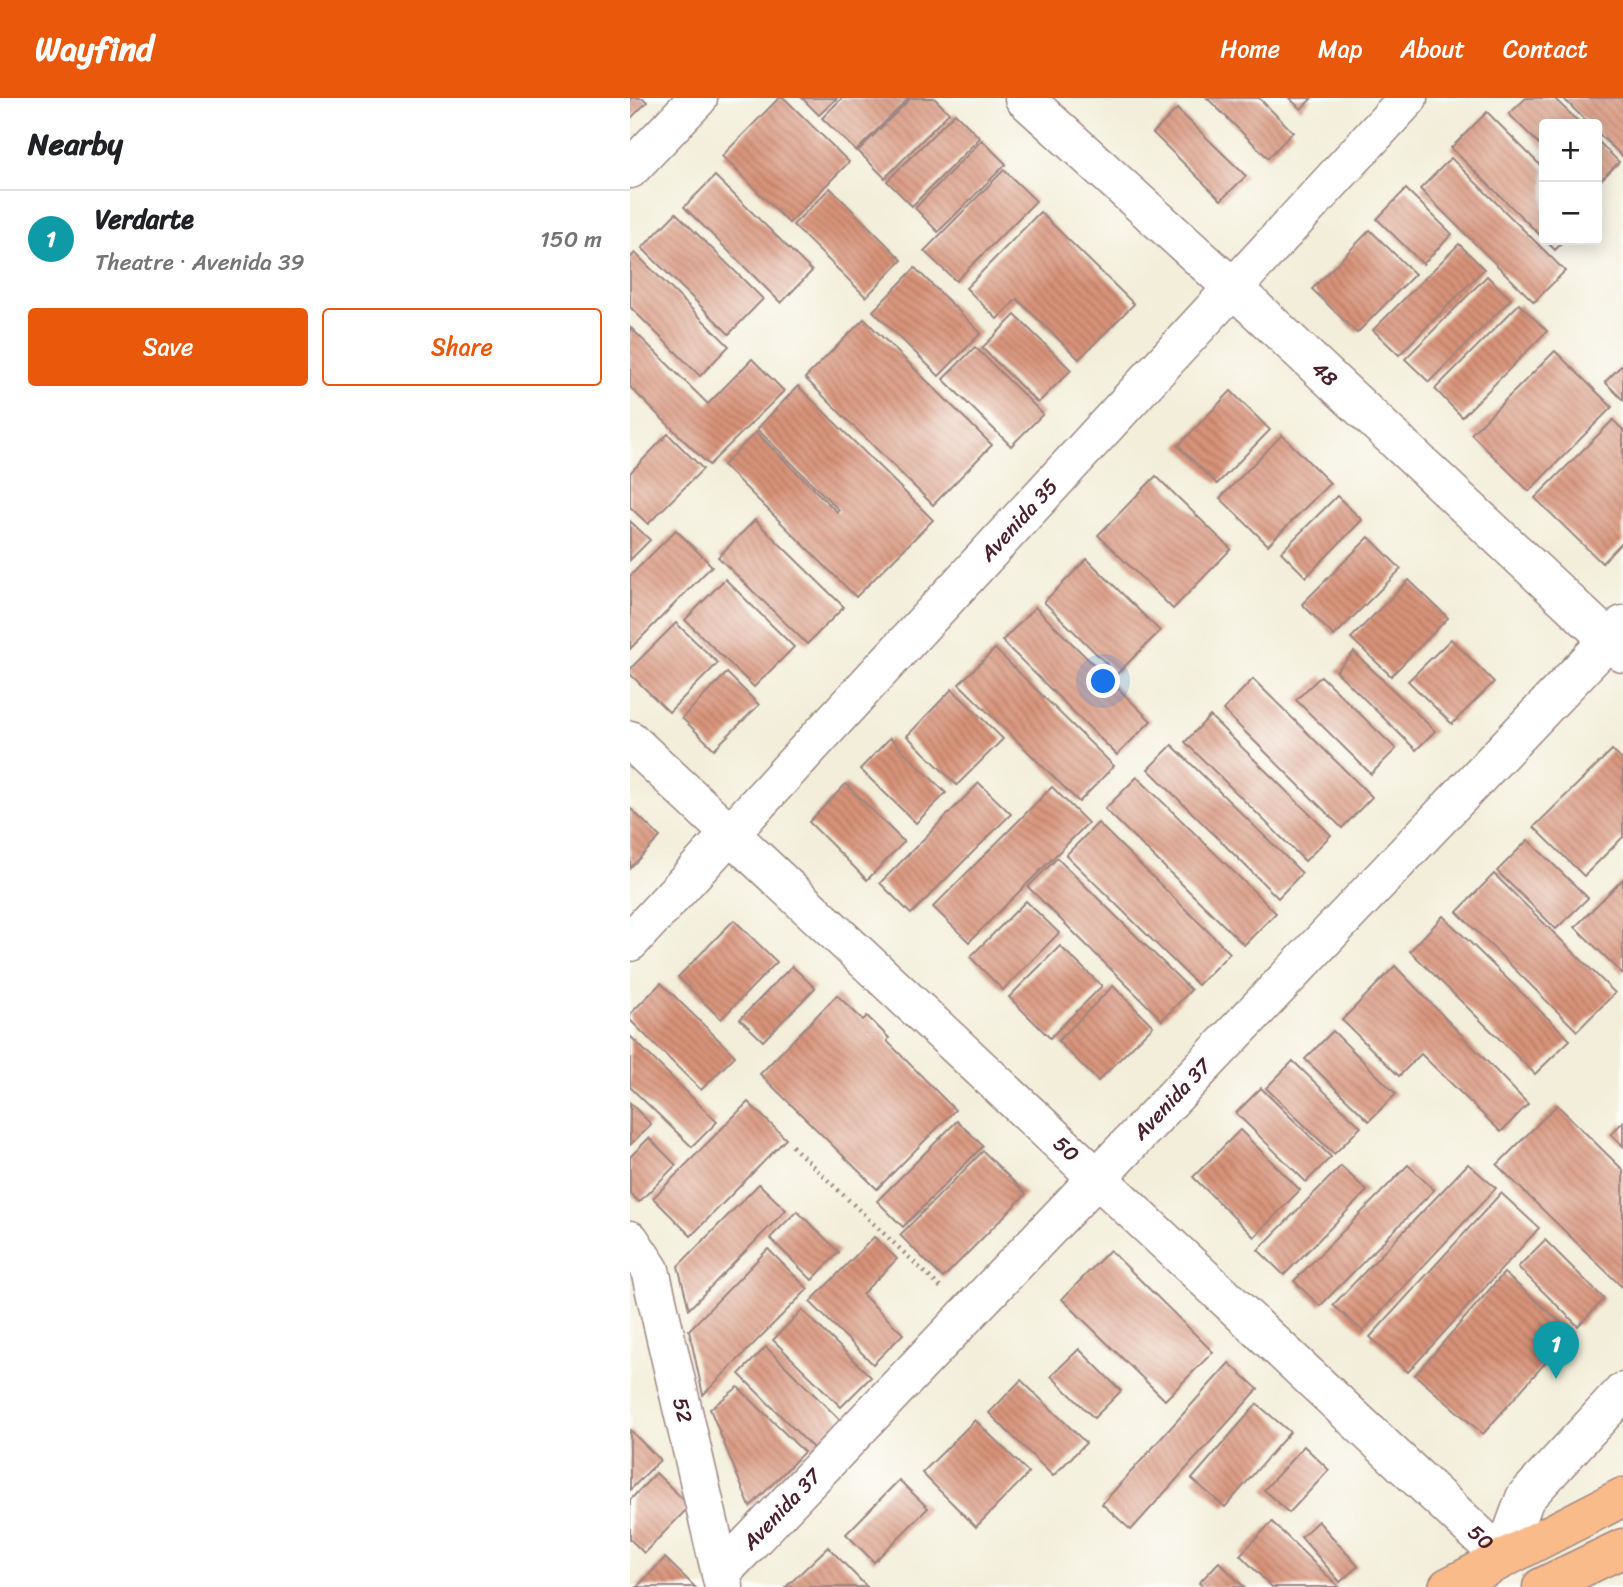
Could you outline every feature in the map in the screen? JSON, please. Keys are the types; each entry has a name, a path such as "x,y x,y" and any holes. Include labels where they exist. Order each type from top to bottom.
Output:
{"main road":[{"path":"1448,1587 1623,1497"},
{"path":"1542,1587 1623,1549"}],"street":[{"path":"630,169 698,98"},
{"name":"48","path":"1024,98 1618,639"},
{"name":"Avenida 35","path":"630,942 732,835 1408,98"},
{"name":"Avenida 37","path":"722,1580 968,1315 1618,639"},
{"name":"50","path":"630,740 1503,1558"},
{"name":"52","path":"630,1240 650,1270 722,1580"},
{"path":"1503,1558 1525,1498 1623,1392"}],"path":[{"path":"792,1146 968,1315"}],"building":[{"path":"630,98 643,98 647,102 630,119"},
{"path":"779,98 784,98 849,162 789,223 722,156"},
{"path":"802,98 837,98 819,115"},
{"path":"842,98 909,98 856,151 822,118"},
{"path":"911,98 934,98 949,113 885,178 858,151"},
{"path":"1207,98 1259,98 1293,132 1268,158"},
{"path":"1289,98 1312,98 1301,109"},
{"path":"1526,98 1554,98 1576,119 1539,119 1539,144 1509,114"},
{"path":"1563,98 1623,98 1623,157 1602,137 1602,119 1584,119"},
{"path":"1177,109 1246,176 1221,200 1153,133"},
{"path":"1487,112 1539,164 1539,234 1451,148"},
{"path":"955,113 980,138 912,206 887,181"},
{"path":"982,140 1006,164 938,232 915,208"},
{"path":"1602,145 1619,162 1602,179"},
{"path":"1451,158 1565,271 1534,302 1420,189"},
{"path":"1004,170 1036,201 956,281 924,251"},
{"path":"715,176 812,271 781,303 684,207"},
{"path":"830,188 902,260 866,297 793,225"},
{"path":"1406,189 1452,234 1423,264 1377,219"},
{"path":"1040,212 1134,304 1079,359 1017,299 997,319 966,288"},
{"path":"676,213 763,299 729,334 642,248"},
{"path":"1370,230 1415,274 1357,333 1312,289"},
{"path":"1459,244 1484,269 1399,355 1373,330"},
{"path":"635,253 729,346 700,376 630,307 630,258"},
{"path":"915,268 981,333 939,376 873,311"},
{"path":"1487,276 1511,299 1429,382 1405,359"},
{"path":"1519,304 1547,331 1462,417 1435,389"},
{"path":"1015,315 1071,370 1038,403 982,348"},
{"path":"864,319 992,445 933,505 805,378"},
{"path":"630,327 708,404 752,359 784,391 709,465 630,387"},
{"path":"975,347 1043,414 1011,446 943,379"},
{"path":"1555,351 1612,407 1529,491 1471,434"},
{"path":"1623,364 1623,400 1605,382"},
{"path":"798,386 933,520 856,597 723,465 756,432 837,512 839,510 757,429"},
{"path":"1231,391 1270,430 1217,484 1178,446"},
{"path":"1613,420 1623,430 1623,541 1602,563 1535,498"},
{"path":"668,434 703,469 648,524 630,507 630,473"},
{"path":"1282,435 1330,483 1268,545 1220,498"},
{"path":"1156,476 1231,549 1173,609 1098,535"},
{"path":"1337,496 1362,520 1306,577 1281,552"},
{"path":"755,520 844,607 807,644 718,557"},
{"path":"630,521 650,540 630,560"},
{"path":"676,530 712,566 630,649 630,576"},
{"path":"1369,537 1401,569 1334,636 1302,604"},
{"path":"1087,559 1160,631 1117,674 1044,602"},
{"path":"725,579 794,647 754,687 685,620"},
{"path":"1409,580 1448,618 1391,676 1351,638"},
{"path":"1035,607 1151,721 1117,755 1002,641"},
{"path":"676,623 718,663 669,712 630,674 630,669"},
{"path":"1451,639 1494,682 1452,724 1408,681"},
{"path":"995,649 1114,766 1079,802 959,684"},
{"path":"1354,652 1435,731 1416,750 1336,671"},
{"path":"727,673 759,705 714,749 682,718"},
{"path":"1321,676 1396,749 1371,774 1296,700"},
{"path":"1253,679 1372,797 1342,828 1223,710"},
{"path":"952,689 1003,739 957,785 907,736"},
{"path":"1210,716 1331,835 1305,861 1185,742"},
{"path":"890,738 946,793 916,823 860,769"},
{"path":"1172,745 1302,873 1278,898 1148,769"},
{"path":"1612,750 1623,761 1623,837 1584,876 1534,827"},
{"path":"1137,777 1276,913 1244,945 1105,809"},
{"path":"979,783 1011,814 911,914 880,883"},
{"path":"846,784 904,842 867,880 809,822"},
{"path":"1052,787 1088,823 969,942 933,907"},
{"path":"630,808 660,837 630,868"},
{"path":"1098,823 1230,953 1198,985 1066,855"},
{"path":"1528,840 1588,898 1556,929 1497,871"},
{"path":"1057,858 1191,990 1162,1020 1028,887"},
{"path":"1494,874 1615,993 1577,1031 1457,912"},
{"path":"1623,879 1623,974 1575,927"},
{"path":"1026,901 1059,933 1003,990 970,957"},
{"path":"1443,916 1570,1040 1535,1074 1410,951"},
{"path":"734,920 777,962 721,1019 678,977"},
{"path":"1060,946 1102,986 1050,1038 1009,997"},
{"path":"792,966 815,988 763,1041 740,1019"},
{"path":"1395,966 1528,1104 1501,1132 1421,1054 1399,1076 1342,1020"},
{"path":"661,983 735,1056 701,1090 630,1020 630,1014"},
{"path":"1113,986 1153,1026 1098,1081 1058,1041"},
{"path":"837,995 863,1020 867,1016 889,1038 887,1041 955,1110 877,1189 760,1074"},
{"path":"1333,1031 1396,1094 1369,1121 1305,1059"},
{"path":"630,1036 717,1122 692,1147 630,1087"},
{"path":"1293,1061 1361,1127 1334,1154 1266,1088"},
{"path":"1261,1088 1331,1157 1306,1182 1236,1113"},
{"path":"748,1102 786,1139 691,1236 653,1198"},
{"path":"630,1103 651,1124 630,1145"},
{"path":"1557,1105 1623,1170 1623,1288 1497,1165"},
{"path":"957,1121 983,1146 903,1227 877,1201"},
{"path":"1623,1122 1623,1146 1611,1134"},
{"path":"1240,1130 1300,1190 1254,1237 1193,1177"},
{"path":"649,1138 676,1165 639,1202 630,1193 630,1157"},
{"path":"983,1151 1026,1194 943,1278 900,1235"},
{"path":"1468,1164 1496,1188 1363,1331 1333,1305"},
{"path":"1408,1165 1434,1190 1320,1306 1294,1281"},
{"path":"1341,1166 1367,1191 1284,1275 1258,1250"},
{"path":"759,1184 786,1210 689,1309 678,1266"},
{"path":"1501,1193 1539,1228 1408,1372 1370,1337"},
{"path":"797,1211 839,1252 812,1280 770,1238"},
{"path":"874,1237 897,1259 862,1294 903,1334 873,1364 810,1302"},
{"path":"1545,1240 1604,1299 1578,1326 1518,1267"},
{"path":"768,1249 808,1289 703,1395 689,1330"},
{"path":"1110,1250 1213,1352 1165,1400 1062,1299"},
{"path":"1504,1273 1572,1332 1483,1434 1415,1375"},
{"path":"802,1310 871,1377 841,1407 773,1340"},
{"path":"766,1347 842,1422 814,1449 739,1374"},
{"path":"1079,1349 1121,1391 1094,1418 1051,1376"},
{"path":"1229,1363 1258,1389 1131,1530 1102,1504"},
{"path":"1021,1380 1086,1443 1053,1476 989,1413"},
{"path":"738,1387 804,1452 750,1507 710,1409"},
{"path":"1257,1404 1290,1432 1225,1507 1192,1479"},
{"path":"975,1420 1029,1473 976,1527 922,1473"},
{"path":"630,1430 660,1460 630,1490"},
{"path":"1304,1446 1329,1470 1289,1513 1264,1490"},
{"path":"656,1473 690,1506 644,1553 630,1539 630,1500"},
{"path":"899,1480 928,1508 874,1562 846,1534"},
{"path":"1318,1521 1358,1566 1340,1582 1301,1537"},
{"path":"1272,1522 1339,1587 1272,1587 1240,1555"},
{"path":"828,1547 867,1587 786,1587"},
{"path":"665,1558 695,1587 637,1587"},
{"path":"1219,1562 1244,1587 1204,1587 1199,1583"}],"place":[{"name":"Verdarte","path":"1556,1379"}]}
